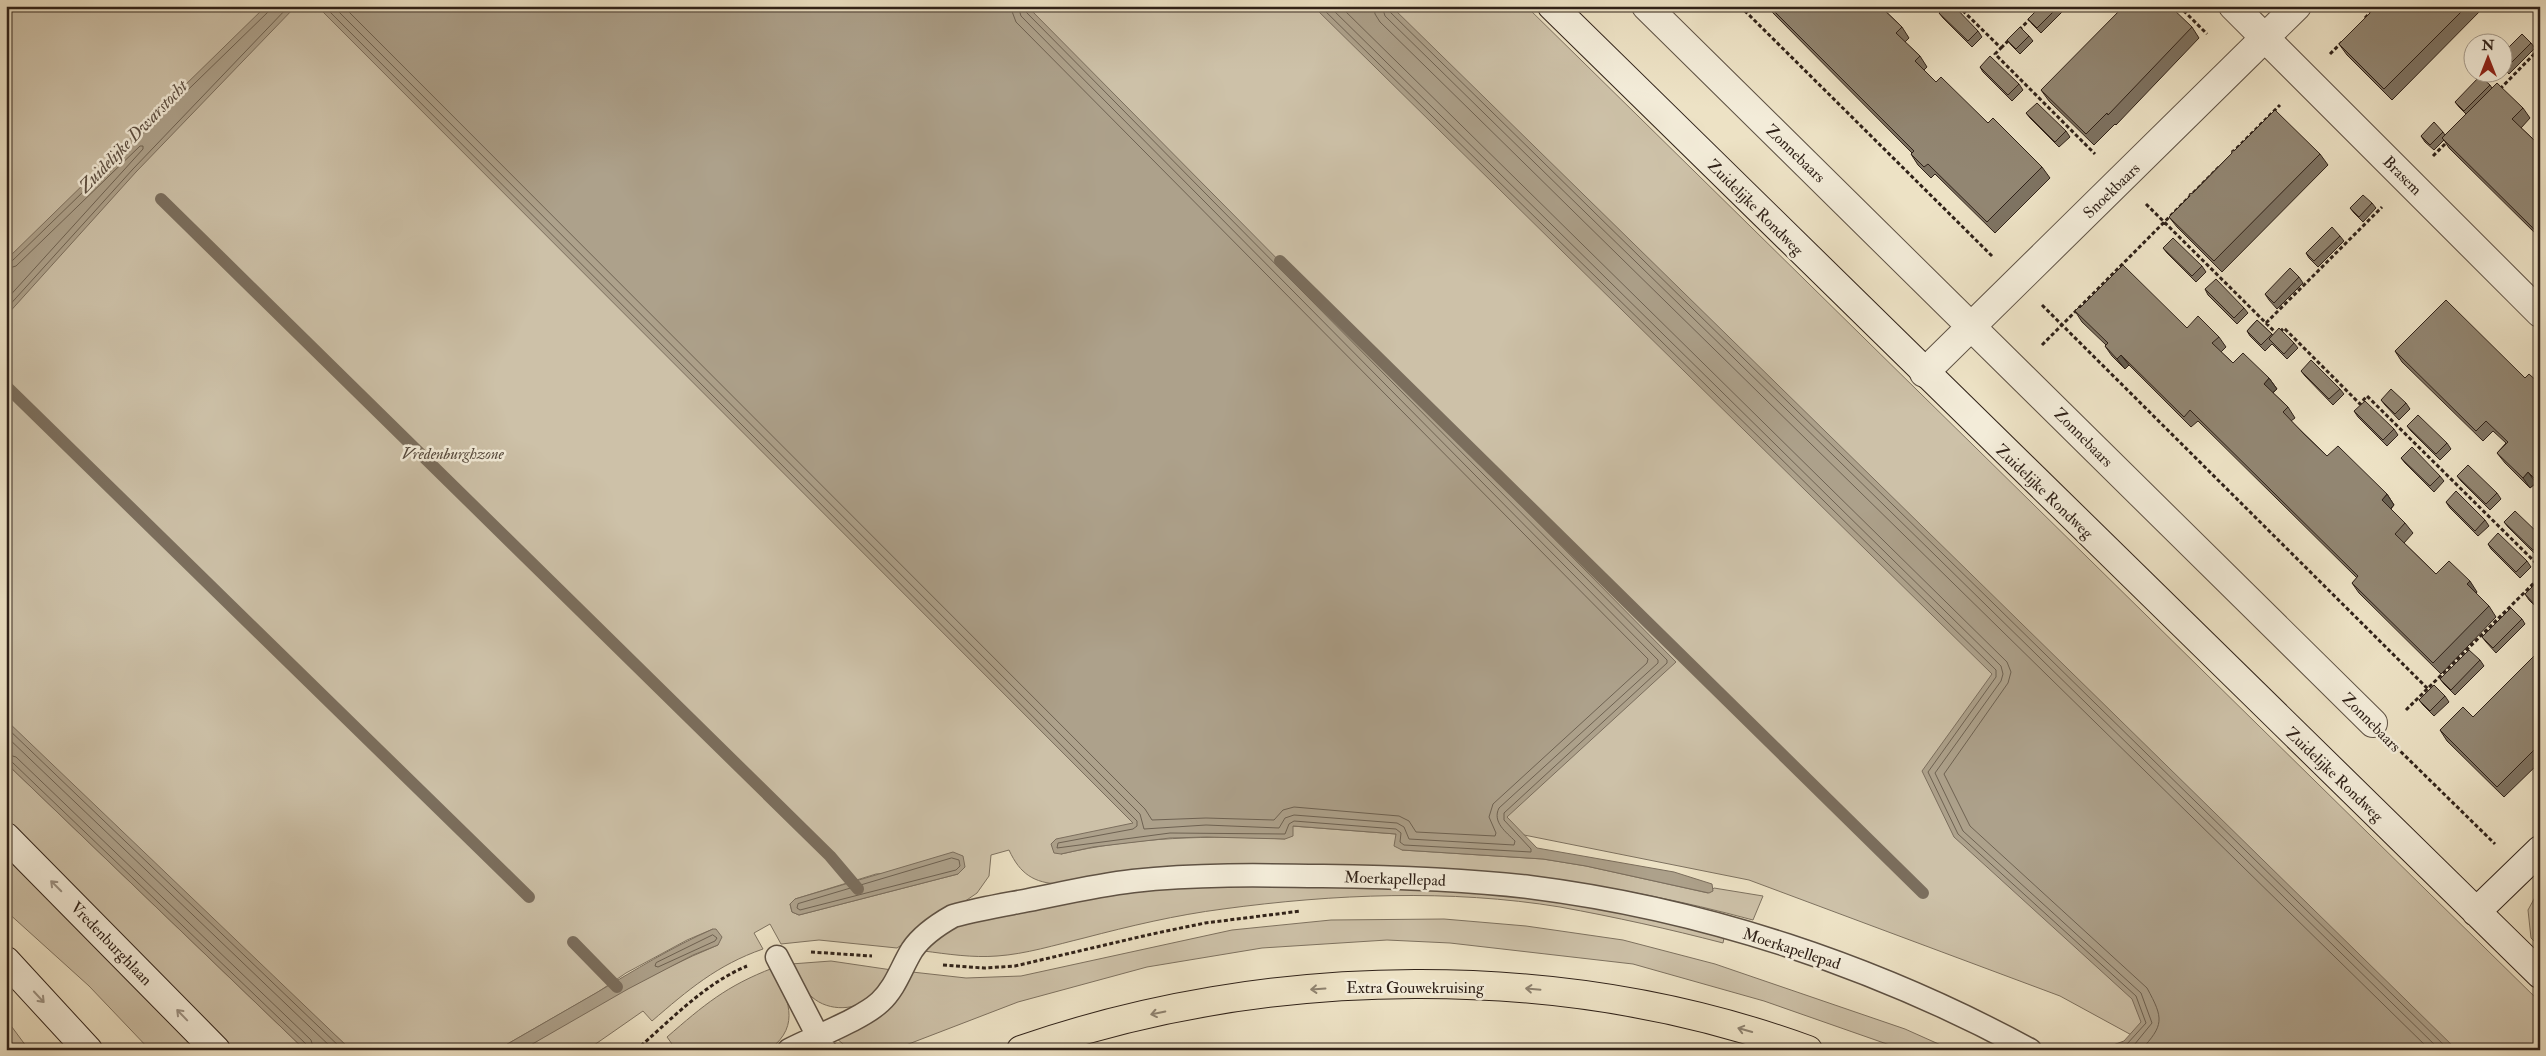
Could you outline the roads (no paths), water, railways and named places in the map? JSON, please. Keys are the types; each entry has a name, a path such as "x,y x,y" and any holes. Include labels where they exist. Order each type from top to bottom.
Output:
{"main road":[{"name":"Extra Gouwekruising","path":"1021,1050 1131,1018 1202,1004 1315,989 1443,985 1535,989 1613,1000 1726,1025 1808,1050"}],"street":[{"name":"Zuidelijke Rondweg","path":"1552,6 1924,373 2540,974"},
{"name":"Zonnebaars","path":"1646,6 2378,728"},
{"name":"Brasem","path":"2233,6 2540,313"},
{"name":"Snoekbaars","path":"1924,373 2296,6"},
{"name":"Vredenburghlaan","path":"6,837 216,1050"},
{"path":"2476,912 2540,850"},
{"path":"6,961 88,1050"}],"lane":[{"name":"Moerkapellepad","path":"790,1050 821,1042 879,1003 892,989 920,940 934,927 952,916 1134,881 1206,876 1273,875 1480,882 1587,895 1683,916 1745,932 1854,969 1910,992 2030,1050"},
{"path":"777,957 821,1042"}],"water":[{"name":"Zuidelijke Dwarstocht","path":"266,6 296,6 136,172 6,316 6,260"},
{"path":"317,6 1027,6 1676,662 1507,817 1537,848 1674,872 1712,884 1713,891 1709,893 1586,866 1543,859 1402,850 1394,846 1396,834 1293,826 1293,836 1285,839 1170,838 1093,847 1061,854 1054,853 1051,844 1056,839 1133,823"},
{"path":"1313,6 1391,6 2457,1050 2102,1049 2124,1041 2141,1022 2132,999 1954,837 1922,771 1992,674"},
{"path":"6,720 351,1050 305,1050 6,763"},
{"path":"953,852 963,856 965,867 958,874 799,915 792,912 790,904 795,899"},
{"path":"716,929 722,937 718,945 693,955 628,989 522,1050 497,1050 654,959"}],"waterway":[{"path":"161,199 830,856 858,889"},
{"path":"1280,261 1923,893"},
{"path":"6,386 529,897"},
{"path":"573,942 617,987"}],"park label":[{"name":"Vredenburghzone","path":"453,453"}]}
